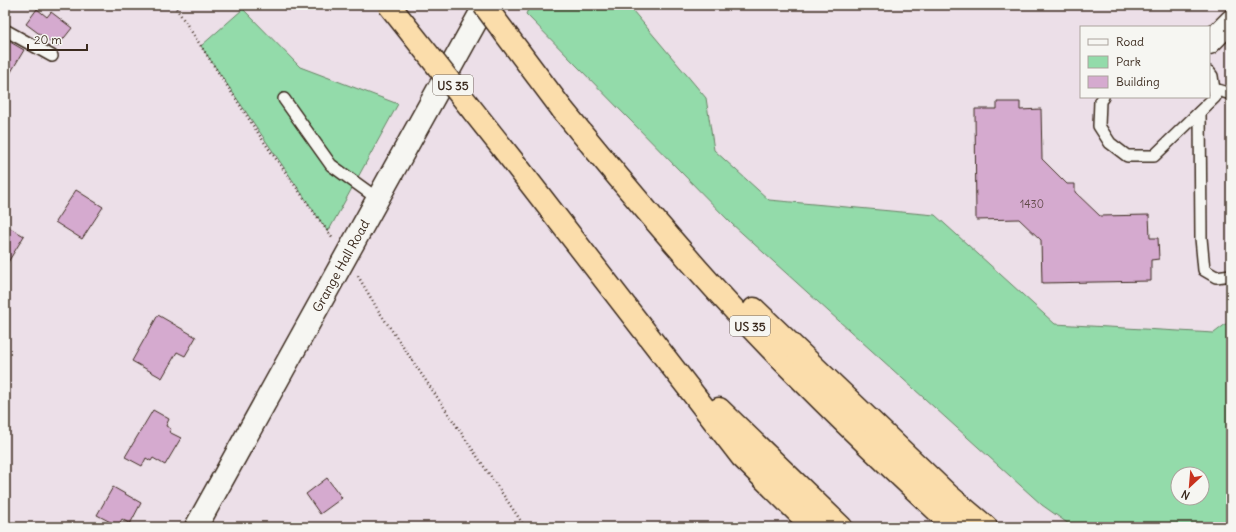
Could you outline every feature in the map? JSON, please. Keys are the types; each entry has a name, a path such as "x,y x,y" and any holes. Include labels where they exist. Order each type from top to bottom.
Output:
{"highway":[{"name":"US 35","path":"389,5 516,165 607,283 714,404 841,527"},
{"name":"US 35","path":"484,5 562,109 643,207 700,272 797,375 875,453 955,527"},
{"path":"643,207 807,359 948,495 986,527"},
{"path":"607,283 742,457 813,527"}],"main road":[{"name":"Grange Hall Road","path":"203,524 484,5"},
{"path":"1210,42 1231,21"}],"lane":[{"path":"5,30 52,56"},
{"path":"1102,98 1100,101 1099,126 1110,144 1127,156 1154,156 1215,97 1212,76 1210,73"},
{"path":"1214,89 1231,94"},
{"path":"284,99 331,165 378,199"},
{"path":"1200,112 1201,238 1204,270 1216,276 1231,275"}],"green space":[{"path":"530,5 628,5 706,98 714,150 769,200 935,215 1055,324 1214,333 1231,320 1231,527 1073,527 1042,505 732,224 526,14"},
{"path":"243,9 300,67 398,104 328,232 201,46"}],"building":[{"path":"37,9 47,17 51,12 72,28 57,47 26,24"},
{"path":"5,39 24,50 5,82"},
{"path":"997,102 1020,102 1020,110 1041,109 1042,159 1067,184 1075,184 1075,192 1100,216 1149,215 1150,238 1158,238 1159,259 1151,260 1151,281 1042,283 1041,240 1019,219 976,220 975,109 997,109"},
{"path":"76,190 103,207 82,239 55,222"},
{"path":"5,225 24,236 5,267"},
{"path":"158,315 196,337 185,356 177,352 162,378 132,361"},
{"path":"153,410 169,419 166,426 171,429 169,432 181,438 165,465 153,458 151,461 146,458 142,466 125,457"},
{"path":"327,478 342,498 320,514 306,494"},
{"path":"113,487 141,503 130,524 122,519 118,526 97,515"}]}
